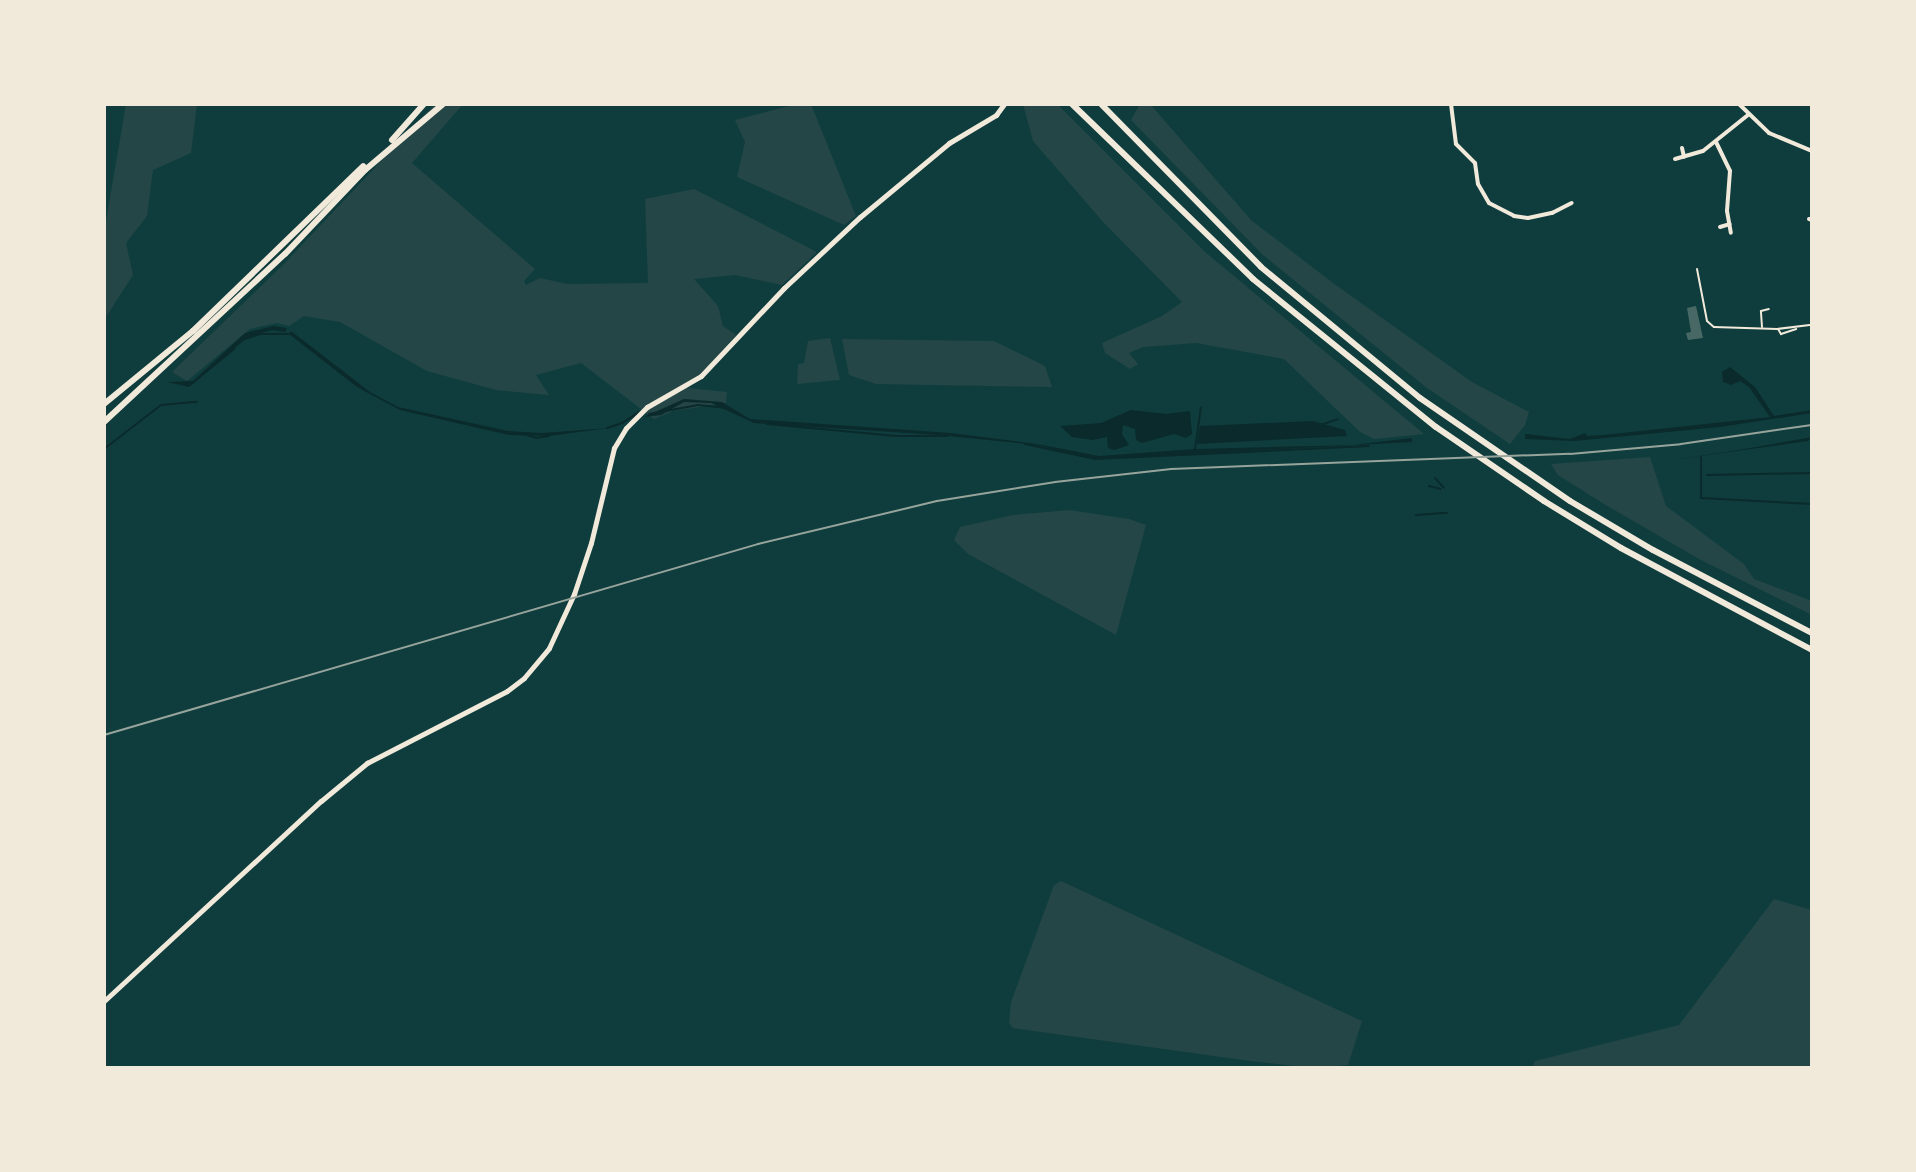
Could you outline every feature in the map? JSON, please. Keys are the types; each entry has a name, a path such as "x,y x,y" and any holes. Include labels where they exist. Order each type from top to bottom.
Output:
{"highway":[{"path":"104,404 193,331 394,138 424,104"},
{"path":"104,422 274,264 365,170 443,104"},
{"path":"1069,104 1253,279 1436,427 1544,501 1621,548 1812,650"},
{"path":"1101,104 1261,267 1454,423 1570,501 1653,550 1812,633"}],"street":[{"path":"104,1001 367,763 507,691 538,664 574,594 591,543 614,448 626,428 647,407 701,376 784,288 860,217 949,143 996,115 1004,104"},
{"path":"1451,104 1456,144 1475,163 1478,184 1489,203 1514,216 1528,218 1552,213 1572,203"},
{"path":"1739,104 1769,133 1810,150 1812,143"},
{"path":"1675,159 1703,151 1748,115"},
{"path":"1716,142 1730,171 1731,233"},
{"path":"1682,148 1684,157"},
{"path":"1720,227 1730,224"}],"path":[{"path":"1697,269 1707,321 1714,327 1777,329 1812,325"},
{"path":"1752,312 1769,309"},
{"path":"1761,311 1762,328"}],"shaded area":[{"path":"126,104 197,104 191,153 153,170 147,216 126,243 133,275 104,320 104,233"},
{"path":"435,104 463,104 412,163 535,269 524,281 526,285 540,278 567,284 648,283 645,199 694,189 817,252 782,285 735,275 694,279 718,306 723,326 736,335 688,388 727,392 726,403 673,411 654,419 581,363 536,375 549,395 496,390 427,371 340,322 304,316 289,326 277,323 250,329 187,381 172,372 282,266"},
{"path":"797,104 811,104 856,216 844,225 737,177 745,142 735,120"},
{"path":"1023,104 1057,104 1205,252 1424,434 1374,439 1360,432 1284,359 1196,343 1143,347 1129,353 1138,364 1130,369 1105,353 1102,343 1162,316 1182,302 1104,223 1033,141"},
{"path":"1140,104 1150,104 1251,220 1472,382 1529,412 1525,425 1510,444 1427,388 1263,255 1131,120"},
{"path":"273,326 287,328 285,332 272,330 248,337 189,387 167,382 193,381 245,333"},
{"path":"291,331 370,392 398,407 508,431 542,433 609,428 549,436 509,435 400,410 357,387 289,334"},
{"path":"830,338 840,380 797,384 798,364 804,363 808,341"},
{"path":"842,339 994,341 1045,366 1052,387 876,384 849,375"},
{"path":"1730,367 1755,387 1774,416 1812,410 1812,413 1720,427 1574,441 1525,439 1525,434 1570,439 1585,433 1587,436 1604,435 1770,417 1749,387 1740,381 1731,385 1723,382 1722,372"},
{"path":"684,399 722,402 750,419 951,433 1037,444 1099,456 1195,449 1353,445 1412,438 1412,442 1097,459 1037,445 754,423 711,403 684,402 661,415 644,417"},
{"path":"1131,410 1166,414 1190,411 1192,434 1186,438 1174,434 1142,443 1136,440 1135,429 1123,425 1122,434 1129,445 1114,450 1108,448 1107,437 1093,440 1072,437 1060,426 1101,423"},
{"path":"1313,421 1345,430 1347,436 1197,444 1200,426"},
{"path":"1812,437 1808,441 1664,461 1739,450"},
{"path":"1650,457 1666,506 1744,564 1754,579 1812,601 1812,615 1699,559 1558,475 1551,464"},
{"path":"1069,510 1129,519 1146,525 1116,635 968,554 954,540 960,527 1013,515"},
{"path":"1061,881 1362,1021 1348,1065 1313,1068 1013,1028 1009,1023 1011,1002 1054,885"},
{"path":"1774,899 1812,910 1812,1068 1532,1068 1535,1061 1679,1025"}],"building":[{"path":"1696,306 1703,338 1688,340 1686,333 1691,332 1687,308"}],"waterway":[{"path":"245,339 260,334 289,334"},
{"path":"190,385 234,349"},
{"path":"104,449 161,405 197,402"},
{"path":"649,414 698,405 725,408"},
{"path":"1195,449 1201,407"},
{"path":"607,428 639,412"},
{"path":"1318,426 1338,419"},
{"path":"767,424 896,436 947,436"},
{"path":"524,434 536,438 549,436"},
{"path":"1025,444 1095,459 1369,446"},
{"path":"1701,457 1701,498 1812,504"},
{"path":"1707,475 1812,473"},
{"path":"1435,478 1444,488"},
{"path":"1429,486 1441,489"},
{"path":"1416,515 1447,513"}],"railway":[{"path":"104,735 758,544 937,501 1055,482 1171,469 1570,454 1681,444 1812,425"}]}
